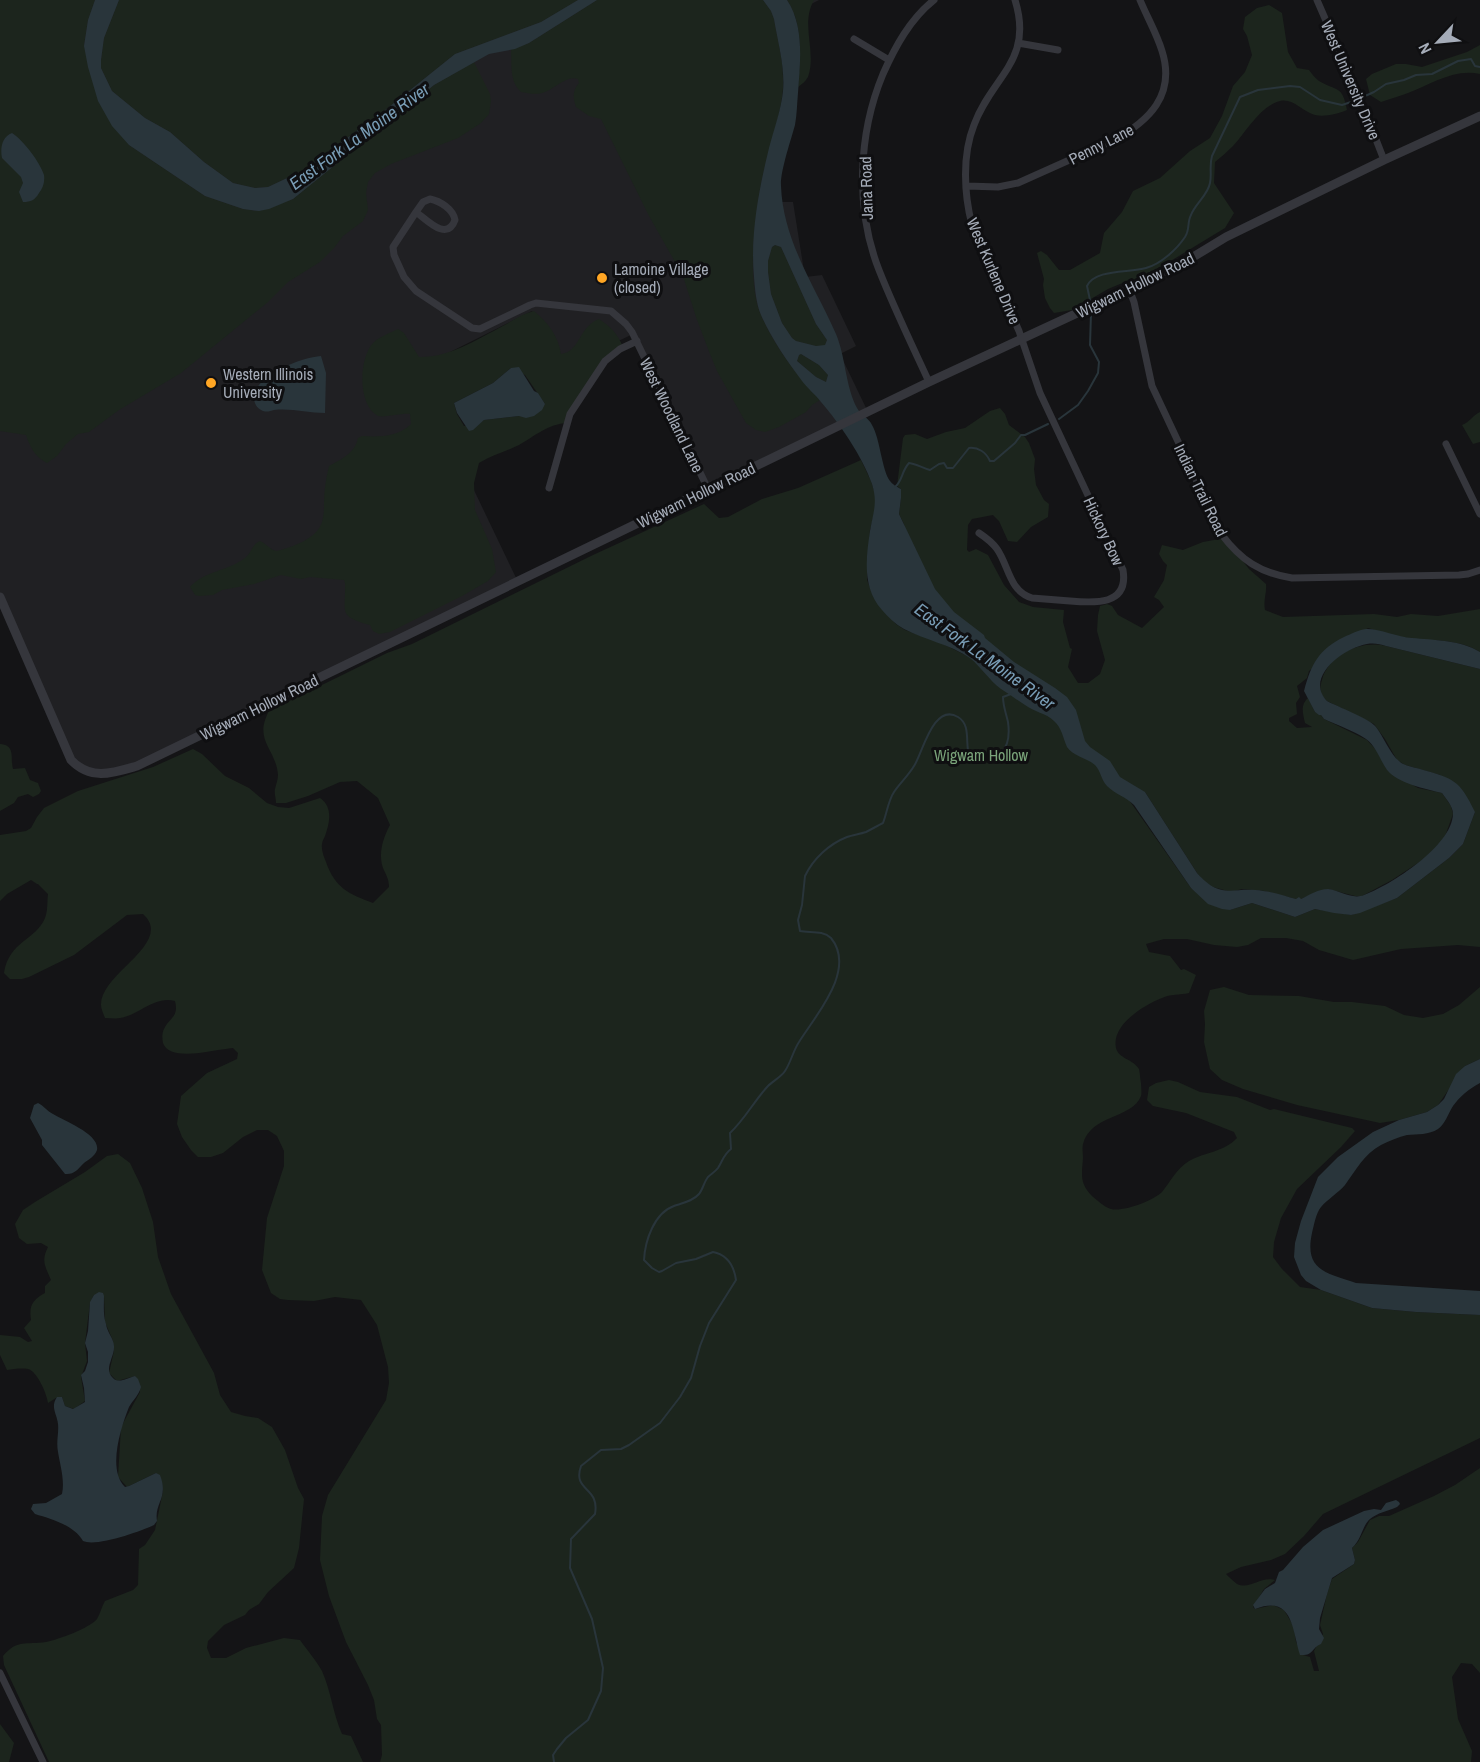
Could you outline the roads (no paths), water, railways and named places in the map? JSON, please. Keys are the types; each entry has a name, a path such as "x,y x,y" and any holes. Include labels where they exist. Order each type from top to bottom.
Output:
{"street":[{"name":"Jana Road","path":"929,382 878,269 864,210 863,178 866,137 874,98 889,60 908,28 934,0"},
{"name":"West Kurlene Drive","path":"1015,0 1019,20 1018,43 1008,70 987,98 973,127 967,152 967,186 972,225 1022,339"},
{"name":"Penny Lane","path":"967,186 998,188 1018,183 1113,140 1134,129 1147,118 1163,89 1165,70 1162,51 1140,0"},
{"name":"West University Drive","path":"1317,0 1384,160"},
{"path":"854,39 889,60"},
{"path":"1018,43 1058,50"},
{"name":"Wigwam Hollow Road","path":"0,597 71,759 76,765 95,774 110,773 137,766 929,382 1129,289 1193,257 1226,237 1480,116"},
{"path":"434,199 453,213 454,223 447,230 439,229 416,212 426,200 434,199"},
{"name":"West Woodland Lane","path":"416,212 393,247 393,255 400,270 409,285 416,291 472,328 480,329 530,305 542,303 611,311 626,324 637,341 708,489"},
{"name":"Indian Trail Road","path":"1129,289 1134,302 1152,386 1222,535 1238,554 1270,573 1292,578 1460,575 1480,570"},
{"name":"Hickory Bow","path":"979,533 998,549 1016,588 1026,596 1100,603 1112,598 1121,589 1123,570 1040,393 1022,339"},
{"path":"549,488 570,414 605,361 620,349 637,341"},
{"path":"1446,444 1480,514"},
{"path":"0,1673 43,1762"}],"water":[{"name":"East Fork La Moine River","path":"95,0 119,0 104,38 101,60 101,68 112,91 145,118 170,132 204,162 233,183 255,188 268,187 302,171 384,111 455,54 541,22 578,0 597,0 529,43 515,49 489,54 434,85 293,199 259,211 243,209 205,196 129,145 112,126 98,101 84,46 88,20"},
{"name":"East Fork La Moine River","path":"763,0 787,0 797,22 800,45 796,121 781,180 787,226 801,263 836,334 853,399 875,431 887,476 901,489 899,514 935,589 954,612 1014,662 1067,697 1076,710 1085,741 1110,761 1120,777 1145,792 1197,873 1206,882 1221,890 1252,890 1296,899 1328,889 1350,896 1359,896 1389,883 1418,863 1432,851 1450,826 1453,814 1449,803 1442,793 1412,785 1392,775 1373,745 1315,712 1304,691 1313,665 1322,652 1344,637 1366,629 1456,643 1480,652 1480,669 1381,645 1367,644 1338,657 1323,673 1320,683 1321,692 1327,701 1360,716 1376,727 1401,763 1441,775 1454,782 1460,787 1475,812 1463,844 1449,858 1397,898 1351,915 1315,909 1295,917 1252,903 1230,910 1208,904 1191,888 1134,805 1107,786 1095,765 1076,755 1067,747 1061,730 1054,721 1001,689 970,658 954,649 912,633 895,623 876,601 871,592 867,572 867,552 875,502 872,484 843,430 804,384 780,349 765,324 757,301 753,261 756,212 783,91 781,55 771,11","holes":["775,245 781,247 816,324 827,340 825,345 816,346 796,341 782,323 771,294 768,272 768,261 772,247","801,354 819,365 828,375 826,382 816,377 797,361"]},
{"path":"12,133 31,152 44,175 42,189 34,199 28,202 23,202 19,192 23,183 21,177 2,158 2,143"},
{"path":"321,356 326,373 325,413 287,410 266,412 257,407 254,398 261,382 291,364"},
{"path":"519,367 545,404 542,410 526,418 519,416 484,420 469,431 457,413 454,403 493,383 511,368"},
{"path":"1480,1059 1480,1083 1459,1099 1438,1129 1423,1134 1407,1135 1391,1141 1381,1145 1365,1158 1345,1185 1319,1210 1310,1245 1314,1262 1320,1268 1327,1273 1356,1283 1480,1291 1480,1315 1372,1308 1321,1290 1306,1281 1294,1257 1295,1243 1318,1177 1338,1157 1373,1132 1399,1120 1427,1112 1438,1105 1444,1099 1456,1074 1465,1066"},
{"path":"38,1103 87,1133 96,1144 95,1154 73,1173 65,1174 42,1145 42,1140 30,1118 34,1105"},
{"path":"99,1292 104,1296 105,1321 114,1343 109,1367 110,1374 115,1380 135,1376 141,1387 129,1407 119,1437 116,1459 120,1480 125,1487 156,1473 160,1475 163,1489 157,1509 157,1521 154,1525 118,1538 89,1542 83,1541 68,1527 35,1514 31,1509 33,1504 46,1503 62,1494 63,1478 57,1448 58,1424 54,1404 57,1397 62,1397 65,1406 73,1409 85,1402 81,1375 88,1362 85,1343 90,1302"},
{"path":"1396,1500 1400,1504 1397,1507 1376,1515 1367,1522 1352,1548 1354,1564 1332,1578 1320,1618 1319,1629 1324,1638 1321,1644 1310,1653 1300,1655 1292,1625 1284,1610 1277,1606 1255,1609 1253,1605 1265,1589 1275,1583 1279,1572 1323,1530 1364,1511 1381,1510 1386,1503"}],"waterway":[{"path":"1363,97 1386,84 1416,75 1432,74 1458,61 1471,59 1475,66 1480,67"},
{"path":"1090,300 1087,286 1097,277 1152,266 1182,242 1187,234 1193,211 1209,187 1212,156 1240,97 1258,90 1290,86 1300,87 1320,100 1342,105 1354,101"},
{"path":"1059,419 1078,405 1098,373 1099,362 1090,345 1091,313"},
{"path":"895,487 909,463 930,470 944,463 947,468 953,468 969,448 976,448 990,461 994,461 1021,435 1048,424"},
{"name":"East Fork La Moine River","path":"554,1762 553,1755 557,1749 566,1738 588,1720 601,1691 603,1668 592,1619 570,1568 571,1539 595,1514 594,1498 580,1481 581,1466 601,1450 621,1449 629,1445 660,1423 691,1378 709,1323 736,1280 729,1262 723,1256 713,1252 696,1259 676,1263 659,1272 652,1268 644,1260 652,1228 667,1210 699,1194 708,1177 718,1168 731,1149 730,1133 768,1086 785,1071 797,1045 831,992 837,978 838,951 828,935 800,931 798,920 808,870 817,858 834,844 883,823 892,796 914,766 935,723 942,717 949,714 963,721 967,731 971,760 989,759 1002,752 1009,732 1003,697 1011,694"}],"place":[{"name":"Lamoine Village (closed)","path":"602,278"},
{"name":"Western Illinois University","path":"211,383"}],"park label":[{"name":"Wigwam Hollow","path":"981,755"}]}
